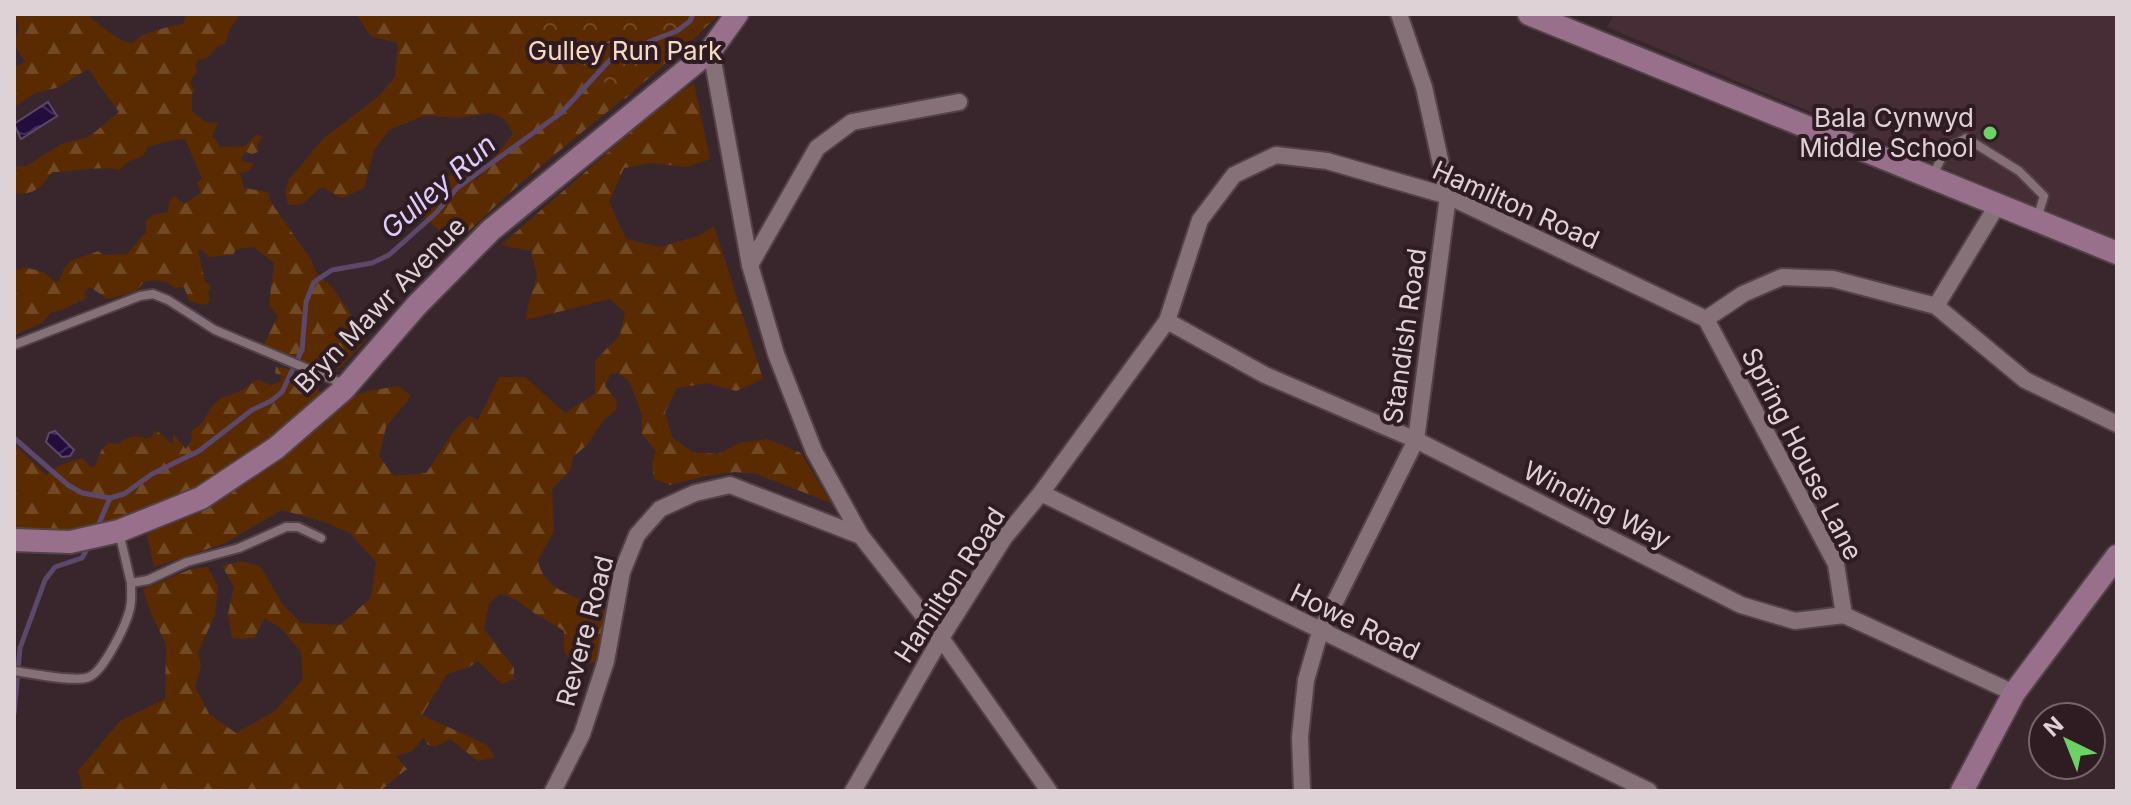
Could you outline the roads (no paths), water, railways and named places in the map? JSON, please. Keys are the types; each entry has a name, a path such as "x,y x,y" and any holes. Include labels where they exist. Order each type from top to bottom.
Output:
{"street":[{"name":"Bryn Mawr Avenue","path":"14,540 70,542 110,534 201,498 276,448 346,386 417,305 491,230 711,50 737,14"},
{"name":"Standish Road","path":"1302,791 1300,737 1306,680 1320,632 1416,440 1448,196 1424,87 1399,14"},
{"path":"1529,14 2117,253"},
{"path":"711,50 750,265 776,354 814,451 861,536 941,638 1049,791"},
{"path":"750,265 817,148 852,122 959,102"},
{"name":"Hamilton Road","path":"853,791 941,638 1004,538 1041,493 1167,321 1200,220 1234,175 1276,155 1327,161 1448,196 1706,319"},
{"path":"1936,306 1998,204"},
{"path":"1706,319 1743,294 1782,277 1833,279 1936,306 2025,380 2117,424"},
{"name":"Spring House Lane","path":"1706,319 1836,564 1844,615"},
{"name":"Winding Way","path":"1167,321 1265,375 1416,440 1741,605 1795,621 1844,615"},
{"name":"Revere Road","path":"553,791 582,734 606,661 622,572 637,535 660,509 695,493 730,485 861,536"},
{"name":"Howe Road","path":"1041,493 1649,791"},
{"path":"1962,791 2014,693 2117,556"},
{"path":"1844,615 2014,693"}],"lane":[{"path":"1932,178 1946,149 1966,138 2019,171 2044,196 2036,220"},
{"path":"14,345 140,296 153,294 215,330 346,386"},
{"path":"131,583 148,580 187,562 239,548 286,527 298,527 321,538"},
{"path":"14,671 88,678 100,669 117,640 130,608 131,583 110,534"}],"water":[{"path":"48,102 57,116 21,139 14,124"},
{"path":"55,431 74,450 70,456 62,457 46,442 49,433"}],"waterway":[{"name":"Gulley Run","path":"14,438 68,485 82,493 110,498 124,494 152,474 199,451 252,410 282,392 302,350 306,302 314,282 332,270 372,263 389,255 436,213 457,188 561,113 610,60 677,31 690,21 693,14"},
{"path":"97,528 110,498"},
{"path":"14,714 20,648 45,580 55,567 82,558 90,544"}],"place":[{"name":"Bala Cynwyd Middle School","path":"1990,133"}],"park label":[{"name":"Gulley Run Park","path":"625,51"}]}
